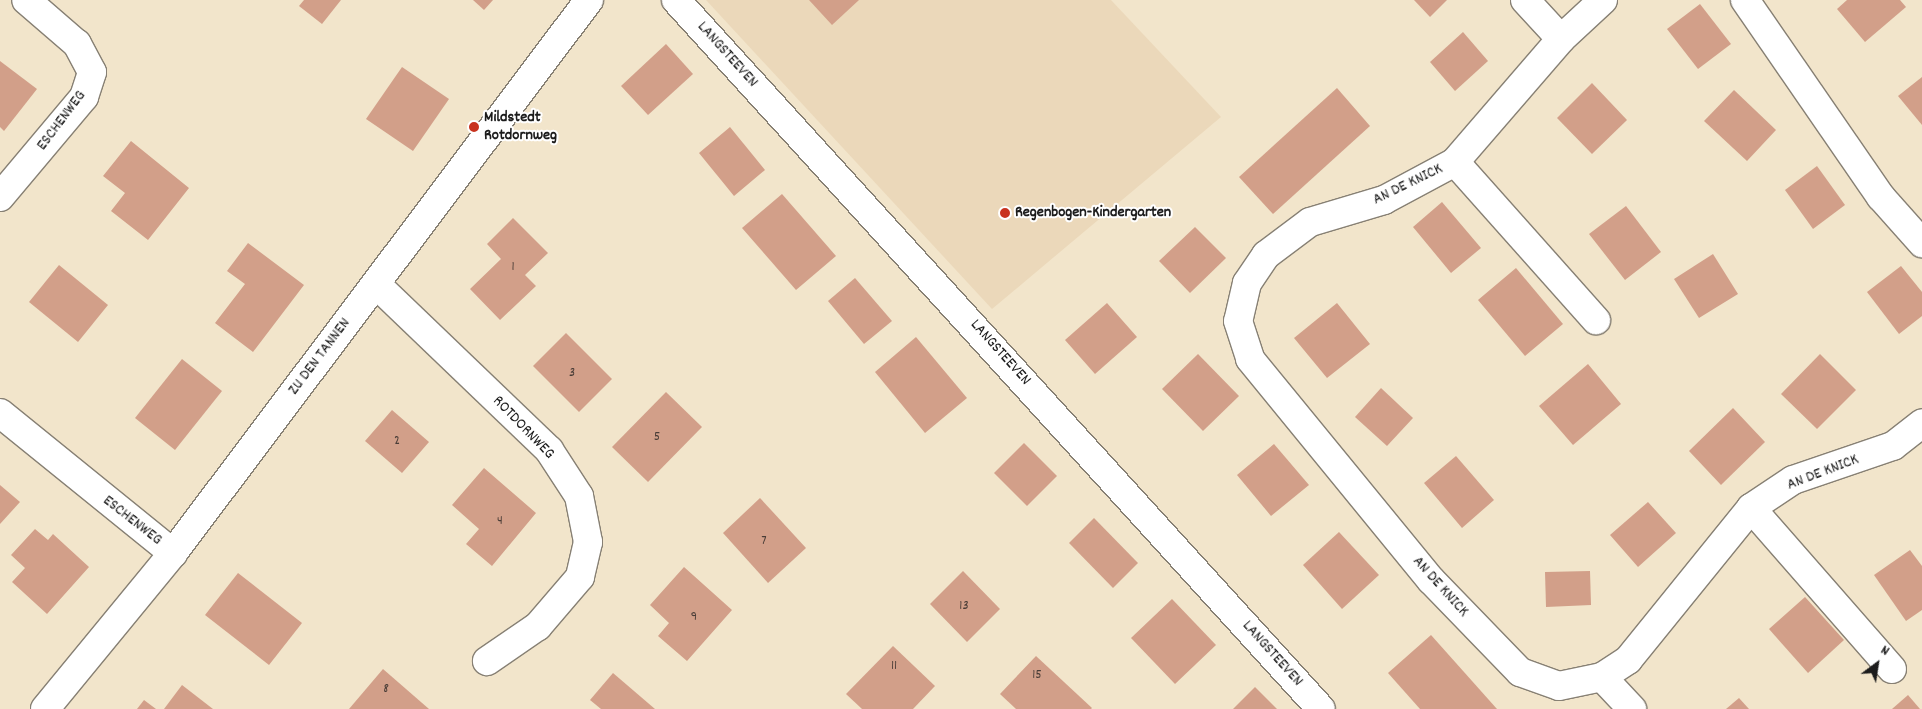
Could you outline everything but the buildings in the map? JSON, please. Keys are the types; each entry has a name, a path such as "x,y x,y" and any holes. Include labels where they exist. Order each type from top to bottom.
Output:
{"street":[{"name":"ESCHENWEG","path":"0,197 84,97 92,72 77,44 26,0"},
{"name":"ZU DEN TANNEN","path":"45,709 173,553 589,0"},
{"name":"LANGSTEEVEN","path":"676,0 1321,709"},
{"path":"1525,0 1561,39"},
{"name":"AN DE KNICK","path":"1603,0 1561,39 1455,162 1384,200 1310,222 1266,255 1247,283 1238,321 1250,359 1431,580 1520,672 1560,686 1602,677 1628,660 1658,627 1707,558 1751,508 1793,480 1893,446 1922,423"},
{"path":"1744,0 1881,197 1922,243"},
{"name":"AN DE KNICK","path":"1455,162 1596,320"},
{"name":"ROTDORNWEG","path":"376,284 549,450 579,496 588,542 580,577 538,626 487,661"},
{"name":"ESCHENWEG","path":"0,413 173,553"},
{"path":"1751,508 1892,669"},
{"path":"1602,677 1632,709"}],"shaded area":[{"name":"Regenbogen-Kindergarten","path":"706,0 1111,0 1221,117 992,309"}],"place":[{"name":"Mildstedt Rotdornweg","path":"474,127"},
{"name":"Regenbogen-Kindergarten","path":"1005,213"}]}
